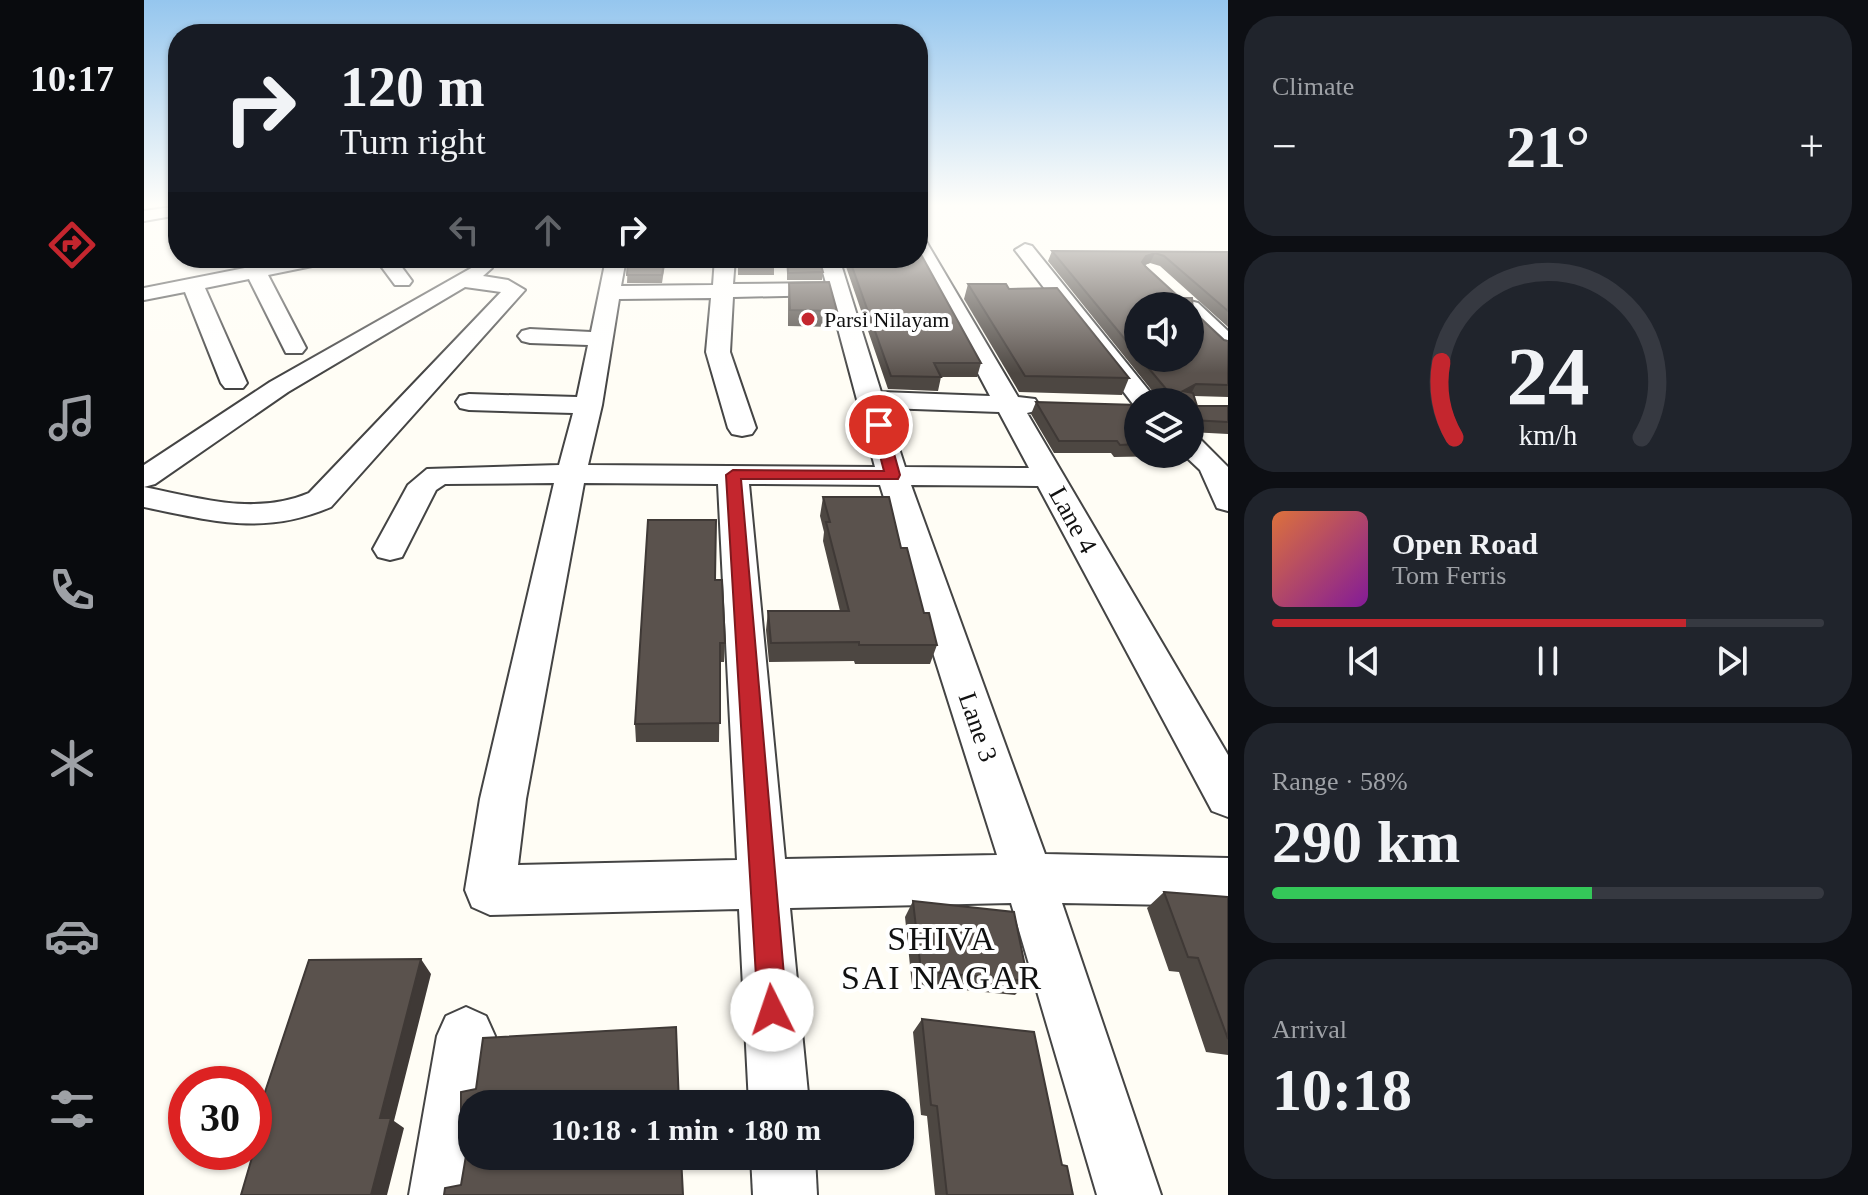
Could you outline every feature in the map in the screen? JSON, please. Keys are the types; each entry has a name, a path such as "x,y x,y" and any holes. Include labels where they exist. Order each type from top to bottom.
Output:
{"street":[{"name":"Lane 4","path":"928,262 1228,797"},
{"path":"1034,262 1134,388"},
{"path":"144,294 276,268"},
{"path":"392,268 402,281"},
{"path":"614,268 589,405 571,474 503,799 490,890 1029,878 1228,882"},
{"path":"724,268 718,352 742,428"},
{"path":"256,272 294,348"},
{"path":"144,478 279,387 472,273 514,290 320,500 298,512 258,518 144,497"},
{"path":"611,293 722,290 834,274"},
{"name":"Lane 3","path":"834,274 892,475 1029,878 1129,1195"},
{"path":"193,285 234,383"},
{"path":"1204,322 1228,344"},
{"path":"530,336 602,339"},
{"path":"872,400 1051,406"},
{"path":"469,402 589,405"},
{"path":"1109,406 1124,406"},
{"path":"1204,456 1220,468 1228,501"},
{"path":"390,549 423,485 438,475 1049,477"},
{"path":"733,475 778,1090"},
{"path":"441,1195 466,1036"},
{"path":"784,1170 785,1195"}],"building":[{"path":"1061,262 1142,262 1173,292 1124,292 1124,338"},
{"path":"1171,262 1228,262 1228,311"},
{"path":"928,267 981,363 934,363 941,377 891,376 853,268"},
{"path":"627,268 663,268 662,275 627,275"},
{"path":"788,268 822,268 823,272 788,273"},
{"path":"829,282 837,311 790,310 789,283"},
{"path":"968,284 1006,284 1009,289 1057,288 1129,378 1025,376"},
{"path":"1204,321 1228,341 1228,385 1196,384 1189,388 1165,388 1152,372 1204,372"},
{"path":"1036,402 1124,405 1124,445 1117,441 1059,441"},
{"path":"1204,406 1228,406 1228,422 1204,421"},
{"path":"823,497 889,497 901,548 907,548 924,613 929,613 937,645 771,643 768,611 849,611 826,522 830,522"},
{"path":"648,520 716,520 715,580 722,580 725,643 720,643 720,723 635,724"},
{"path":"1164,892 1228,897 1228,1039 1198,958 1188,957"},
{"path":"913,901 1014,912 1028,981 921,971"},
{"path":"421,959 380,1118 391,1118 371,1195 241,1195 248,1170 272,1170 272,1071 309,960"},
{"path":"922,1019 1034,1032 1062,1165 1067,1166 1073,1195 947,1195 937,1106 931,1105"},
{"path":"676,1027 678,1090 471,1090 476,1089 483,1038"},
{"path":"464,1170 682,1170 683,1195 444,1195 445,1188 461,1185"}],"place":[{"name":"Parsi Nilayam","path":"808,319"}],"district":[{"name":"SHIVA SAI NAGAR","path":"942,958"}],"route":[{"path":"772,1010 733,475 892,475 879,425"}]}
